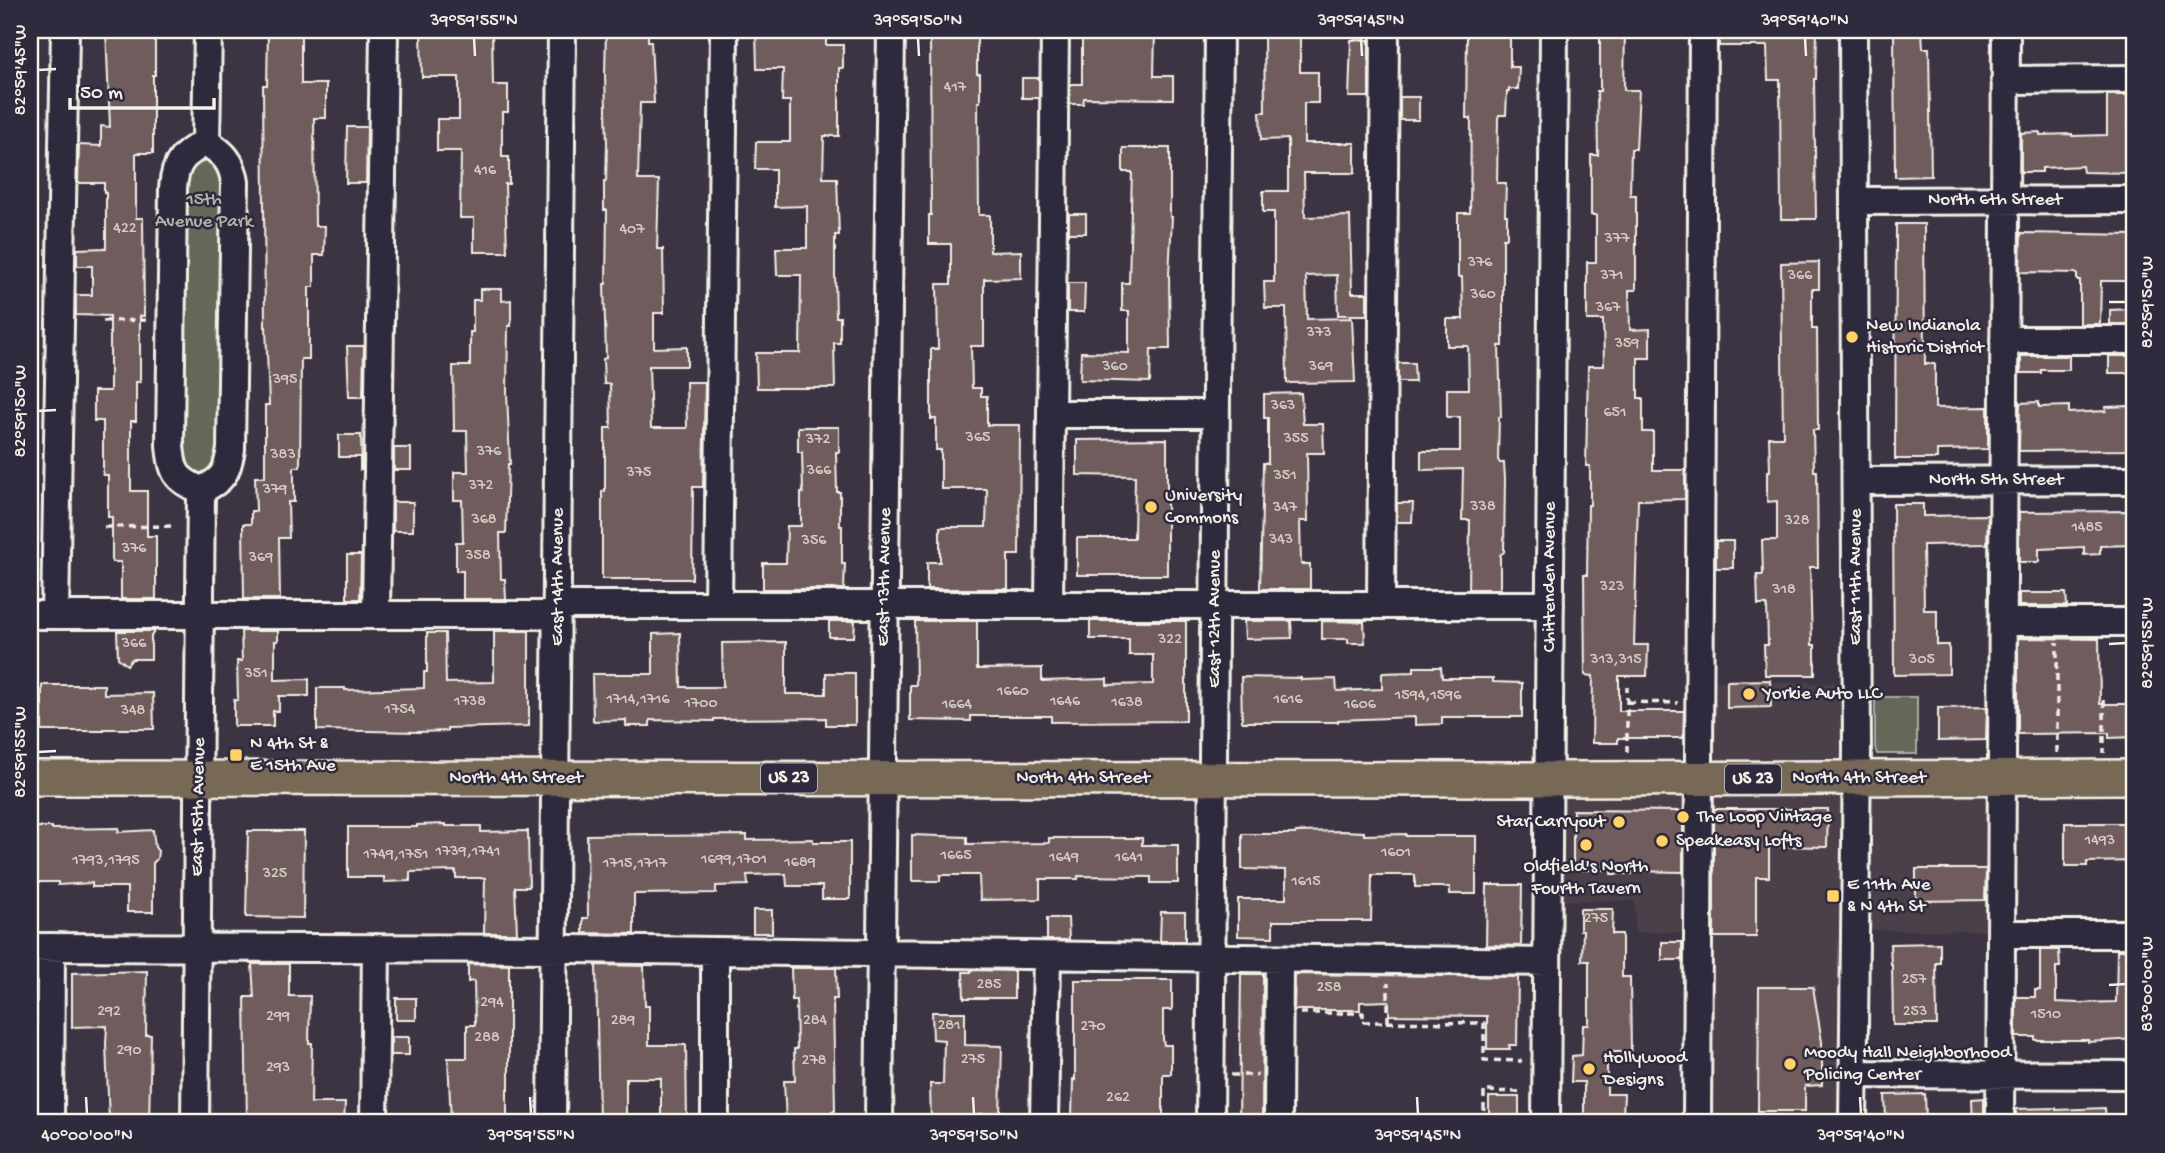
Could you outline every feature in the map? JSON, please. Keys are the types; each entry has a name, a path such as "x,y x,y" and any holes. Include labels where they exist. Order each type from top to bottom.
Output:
{"main road":[{"name":"North 4th Street","path":"30,778 2135,778"}],"street":[{"path":"65,30 42,615 376,615 718,605 1550,605"},
{"path":"206,142 208,30"},
{"path":"376,615 384,30"},
{"name":"East 14th Avenue","path":"552,1123 562,30"},
{"path":"718,605 724,30"},
{"name":"East 13th Avenue","path":"879,1123 891,30"},
{"path":"1049,605 1055,30"},
{"name":"East 12th Avenue","path":"1210,1123 1219,30"},
{"path":"1381,605 1385,30"},
{"name":"Chittenden Avenue","path":"1546,1123 1554,30"},
{"path":"1697,1123 1703,30"},
{"name":"East 11th Avenue","path":"1853,30 1857,778 1853,1123"},
{"path":"2000,1123 2006,30"},
{"path":"2005,80 2135,79"},
{"path":"206,142 224,154 234,173 231,449 224,475 217,483 201,490 185,483 175,472 171,462 173,188 174,172 180,160 192,149 206,142"},
{"name":"North 6th Street","path":"1854,201 2135,200"},
{"path":"2004,340 2135,340"},
{"path":"1051,414 1216,414"},
{"name":"North 5th Street","path":"1856,481 2135,480"},
{"name":"East 15th Avenue","path":"195,1123 201,490"},
{"path":"2003,622 2135,622"},
{"path":"2001,934 2135,934"},
{"path":"50,1123 40,947 554,949 1547,962"},
{"path":"374,1123 376,948"},
{"path":"715,951 715,1123"},
{"path":"1044,1123 1047,956"},
{"path":"1278,1123 1279,959"},
{"path":"1853,1074 2135,1075"}],"path":[{"path":"103,321 155,320"},
{"path":"104,527 174,526"},
{"path":"2057,622 2057,753"},
{"path":"1627,752 1628,687"},
{"path":"2104,700 2104,753"},
{"path":"1628,702 1699,703"},
{"path":"1388,960 1388,1023"},
{"path":"1279,1013 1363,1013 1363,1022 1484,1023 1484,1060 1522,1061"},
{"path":"1226,1075 1278,1076"},
{"path":"1484,1123 1485,1091 1522,1092"}],"shaded area":[{"path":"1699,681 1853,683 1852,776 2007,778 2006,931 1851,930 1849,1123 1698,1123 1700,933 1635,932 1635,901 1548,900 1549,776 1698,777"}],"green space":[{"name":"15th Avenue Park","path":"192,149 231,164 217,483 175,472 180,160"},
{"path":"1875,697 1917,697 1917,754 1877,754"}],"building":[{"path":"106,30 155,30 153,153 136,153 136,218 143,218 144,316 140,316 140,382 136,382 136,421 131,421 131,491 147,491 147,536 156,536 156,599 121,599 121,562 112,562 108,475 103,475 103,421 94,421 94,391 110,391 110,316 76,315 76,295 92,295 92,266 77,266 77,249 106,248 104,183 78,183 79,145 101,146 101,126 110,127"},
{"path":"268,30 301,30 301,84 326,84 326,118 314,118 315,226 325,226 324,255 314,255 314,287 309,287 309,359 301,359 300,467 294,467 294,502 288,502 289,538 279,538 280,599 244,599 243,524 251,524 251,511 256,511 255,477 265,477 265,405 269,405 265,327 263,85 267,85"},
{"path":"421,30 492,30 493,85 508,85 508,112 502,112 502,157 509,157 509,184 505,184 507,252 474,252 474,218 460,218 461,151 437,151 437,119 459,119 459,77 422,77"},
{"path":"606,30 648,30 648,41 651,41 654,103 640,103 638,180 659,180 657,249 663,249 664,313 654,313 654,348 687,347 687,366 649,366 651,428 687,428 686,382 705,382 703,487 693,487 692,579 602,579 605,428 611,428 610,384 604,384 603,359 606,358"},
{"path":"756,30 826,30 826,45 843,45 843,68 839,68 839,136 824,136 823,178 837,178 839,235 835,235 835,275 840,343 834,343 835,388 757,388 756,353 800,353 801,275 777,275 776,248 807,248 807,206 775,207 775,169 755,169 756,142 790,142 790,101 782,101 783,69 757,69"},
{"path":"930,30 977,30 977,74 980,74 979,215 990,215 990,252 1021,251 1021,278 984,279 984,346 971,346 972,388 981,388 981,396 987,396 987,425 1020,425 1019,555 1008,555 1008,589 927,589 927,562 940,562 940,527 986,527 987,489 941,489 941,450 936,450 936,419 931,419 931,349 938,349 937,284 951,284 951,244 929,244"},
{"path":"1126,30 1155,30 1154,76 1173,76 1173,99 1084,98 1083,104 1070,104 1070,84 1082,84 1082,37 1126,38"},
{"path":"1270,30 1300,30 1300,72 1318,72 1318,103 1304,103 1304,143 1355,143 1355,173 1304,173 1305,217 1350,216 1352,293 1367,293 1367,315 1338,315 1337,275 1306,276 1307,319 1352,318 1355,382 1287,383 1286,308 1265,308 1264,282 1274,282 1274,212 1263,212 1263,191 1288,191 1288,139 1261,140 1260,112 1265,112 1264,36 1270,36"},
{"path":"1600,30 1625,30 1624,90 1639,90 1636,149 1631,149 1630,195 1636,195 1636,290 1629,290 1630,330 1650,329 1650,358 1638,358 1638,398 1643,398 1643,432 1653,432 1653,470 1685,470 1685,499 1638,500 1634,645 1648,645 1647,676 1619,676 1619,711 1684,711 1683,738 1618,738 1618,743 1592,743 1593,676 1585,675 1584,575 1587,575 1590,505 1590,466 1586,466 1588,366 1604,366 1603,320 1587,320 1587,262 1596,262 1596,215 1591,215 1591,155 1598,155"},
{"path":"1719,30 1817,30 1814,79 1816,219 1781,219 1780,80 1768,80 1767,46 1719,46"},
{"path":"1894,30 1922,30 1923,48 1929,48 1931,176 1895,177"},
{"path":"1467,34 1510,35 1510,67 1519,67 1518,89 1509,89 1506,115 1499,115 1498,118 1497,183 1506,183 1507,215 1507,238 1503,238 1503,346 1499,346 1501,417 1498,460 1504,463 1505,479 1504,552 1500,555 1500,589 1469,589 1470,520 1462,520 1463,469 1421,470 1421,451 1460,451 1460,417 1447,417 1447,389 1469,389 1468,346 1447,346 1447,319 1463,319 1462,277 1458,277 1458,213 1470,213 1471,118 1466,118"},
{"path":"1351,40 1369,40 1369,97 1349,97"},
{"path":"1022,78 1039,78 1039,98 1022,98"},
{"path":"2107,95 2127,95 2131,173 2083,172 2082,166 2021,172 2021,133 2107,135"},
{"path":"1400,97 1419,97 1419,120 1400,120"},
{"path":"347,127 367,127 366,183 346,183"},
{"path":"1123,148 1170,148 1170,349 1151,349 1150,382 1080,380 1081,352 1129,353 1129,311 1122,311 1122,283 1129,283 1132,172 1123,172"},
{"path":"1069,214 1086,214 1086,233 1069,233"},
{"path":"1896,224 1924,224 1925,364 1935,364 1935,408 1988,407 1988,449 1937,450 1937,459 1895,459"},
{"path":"2021,233 2135,235 2135,281 2101,281 2100,324 2080,324 2080,280 2077,280 2077,273 2020,272"},
{"path":"1819,262 1819,289 1812,289 1812,329 1817,329 1818,430 1813,430 1814,471 1817,471 1818,567 1810,567 1815,675 1765,675 1764,645 1768,645 1767,605 1758,605 1757,575 1763,575 1762,540 1777,540 1777,501 1767,502 1767,471 1770,471 1769,437 1783,437 1781,263"},
{"path":"1068,283 1085,283 1084,312 1068,312"},
{"path":"480,289 502,289 502,301 511,300 507,393 510,464 506,533 500,533 501,579 505,579 506,599 463,599 463,571 456,571 456,542 463,542 462,500 454,500 454,472 468,472 467,431 454,431 453,366 470,366 473,300 480,300"},
{"path":"2130,309 2131,324 2110,324 2110,310"},
{"path":"347,346 364,346 363,397 349,397"},
{"path":"2021,356 2069,356 2069,370 2021,373"},
{"path":"2109,356 2129,356 2129,373 2109,373"},
{"path":"1398,363 1414,363 1415,382 1398,382"},
{"path":"1301,393 1303,424 1323,424 1324,453 1307,453 1308,521 1300,521 1301,564 1310,564 1310,589 1260,589 1263,463 1268,463 1268,418 1264,418 1264,394"},
{"path":"2039,402 2039,407 2069,406 2069,413 2106,411 2106,407 2129,406 2130,450 2019,451 2020,403"},
{"path":"798,427 839,427 839,452 836,452 837,492 840,492 844,589 763,589 763,563 786,563 787,526 801,526 802,452 798,452"},
{"path":"339,435 361,435 362,470 360,457 339,457"},
{"name":"University Commons","path":"1167,439 1167,575 1077,575 1077,538 1134,538 1135,476 1077,475 1077,440"},
{"path":"394,448 411,448 411,470 394,470"},
{"path":"393,502 413,502 413,531 393,531"},
{"path":"1397,503 1413,503 1412,522 1397,522"},
{"path":"1893,504 1923,504 1923,516 1988,515 1987,544 1923,545 1924,610 1937,610 1937,645 1949,645 1949,674 1894,675"},
{"path":"2131,511 2132,545 2100,546 2100,554 2084,555 2084,547 2039,549 2039,562 2019,562 2019,512"},
{"path":"1716,541 1733,541 1733,568 1716,568"},
{"path":"347,555 361,555 360,599 347,599"},
{"path":"2019,593 2066,593 2067,606 2019,606"},
{"path":"829,621 855,621 854,637 829,637"},
{"path":"915,621 977,621 977,669 1042,668 1042,681 1107,679 1107,685 1153,684 1153,655 1129,655 1129,639 1090,639 1090,621 1186,621 1186,721 1051,722 1051,716 971,716 971,721 910,720 910,685 916,685"},
{"path":"1244,621 1291,621 1292,638 1245,639"},
{"path":"1322,621 1364,622 1365,643 1348,643 1348,639 1322,639"},
{"path":"117,631 155,631 151,636 151,659 132,659 127,665 118,658"},
{"path":"241,631 278,631 278,641 275,641 275,680 309,679 309,696 279,696 279,711 273,711 273,726 234,726 234,700 238,700 237,661 242,661"},
{"path":"494,631 529,631 529,726 447,728 447,731 418,732 317,730 317,688 424,688 424,672 427,672 427,633 445,633 446,683 494,682"},
{"path":"680,633 681,687 723,687 722,643 786,642 786,694 826,694 826,673 855,673 855,725 826,725 826,718 650,720 650,726 626,726 626,720 593,721 592,674 653,674 653,634"},
{"path":"2018,638 2099,639 2100,704 2135,704 2135,737 2109,738 2109,733 2018,734"},
{"path":"1414,667 1441,667 1442,678 1493,678 1493,682 1522,683 1522,717 1442,717 1442,724 1415,725 1415,717 1338,722 1242,722 1241,677 1336,679 1337,691 1382,689 1382,673 1414,672"},
{"name":"Yorkie Auto LLC","path":"1770,680 1771,707 1727,708 1727,681"},
{"path":"42,685 104,685 104,694 153,693 154,729 42,731"},
{"path":"1987,707 1986,740 1938,741 1938,708"},
{"path":"1714,809 1828,809 1827,847 1769,846 1769,877 1756,877 1756,937 1714,937"},
{"path":"1573,810 1683,811 1683,872 1632,871 1632,874 1611,874 1611,870 1573,870"},
{"path":"2065,823 2135,823 2135,861 2087,862 2087,866 2065,866"},
{"path":"446,824 481,826 481,832 528,831 529,887 515,887 517,933 484,933 485,878 456,878 456,871 410,872 410,881 384,882 384,877 348,877 348,827 417,827"},
{"path":"30,827 119,828 118,832 153,830 158,851 157,859 153,863 153,912 127,912 127,887 92,887 92,883 58,885 58,882 30,882"},
{"path":"248,831 304,831 303,918 246,917"},
{"path":"1364,832 1364,835 1476,836 1476,894 1450,894 1450,887 1415,887 1415,875 1372,875 1371,921 1273,921 1273,937 1238,936 1238,899 1286,899 1286,870 1242,869 1242,834"},
{"path":"587,835 747,835 747,840 813,839 813,842 850,842 850,899 822,899 822,886 787,886 786,874 747,875 748,885 716,886 716,893 634,894 634,934 583,933 583,918 588,918"},
{"path":"912,835 967,837 967,844 1049,843 1049,838 1142,838 1142,845 1178,845 1178,883 1151,883 1151,877 1078,876 1078,879 1040,879 1040,899 980,900 979,875 940,875 940,881 912,881"},
{"path":"1916,869 1986,869 1985,900 1916,901"},
{"path":"1487,885 1522,885 1521,946 1486,945"},
{"path":"1580,909 1613,909 1612,934 1622,934 1622,977 1630,977 1631,1052 1607,1052 1607,1094 1624,1094 1623,1117 1611,1117 1612,1123 1584,1123 1584,1082 1571,1082 1572,1056 1582,1055 1583,1025 1589,1025 1589,961 1582,961 1583,930 1580,930"},
{"path":"753,910 772,910 772,933 753,933"},
{"path":"1161,912 1185,912 1185,941 1160,941"},
{"path":"1047,918 1068,918 1069,940 1047,940"},
{"path":"1662,942 1682,942 1682,960 1662,960"},
{"path":"1940,943 1940,963 1936,963 1937,1025 1893,1025 1890,944"},
{"path":"2040,950 2059,950 2056,1002 2079,1003 2116,1002 2117,950 2135,950 2135,1039 2088,1042 2016,1037 2016,997 2035,997 2035,990 2040,990"},
{"path":"252,964 289,964 289,996 310,996 311,1103 345,1103 344,1123 247,1123 245,997 254,997"},
{"path":"468,964 509,965 507,1121 451,1122 448,1058 467,1058 467,1025 475,1025 474,981 468,982"},
{"path":"596,965 644,966 645,1006 649,1006 649,1045 686,1045 687,1123 661,1123 661,1078 626,1078 626,1123 599,1123"},
{"path":"791,968 836,968 837,999 833,999 833,1123 786,1123 784,1081 795,1081 794,1049 797,1049 796,1000 792,1000"},
{"path":"147,971 146,1035 151,1035 149,1123 109,1123 107,1026 72,1027 72,973"},
{"path":"1014,971 1014,998 964,998 963,972"},
{"path":"1241,974 1263,974 1262,1123 1239,1123"},
{"path":"1295,974 1518,977 1517,1045 1509,1045 1510,1049 1487,1049 1487,1016 1389,1015 1389,1001 1360,1002 1360,1010 1294,1010"},
{"path":"1075,980 1172,980 1172,1010 1163,1010 1163,1040 1164,1045 1171,1045 1171,1074 1163,1074 1163,1116 1072,1117 1073,1079 1075,1080"},
{"name":"Moody Hall Neighborhood Policing Center","path":"1759,987 1813,987 1822,1042 1822,1085 1805,1086 1805,1111 1758,1111"},
{"path":"396,998 416,998 416,1020 396,1020"},
{"path":"932,1012 965,1012 965,1045 1002,1046 1000,1114 980,1114 980,1123 931,1123 930,1084 943,1084 944,1040 933,1039"},
{"path":"391,1037 409,1037 409,1055 391,1055"},
{"path":"1925,1094 1926,1120 1886,1121 1885,1095"},
{"path":"1489,1097 1519,1097 1519,1123 1489,1123"},
{"path":"1984,1098 1984,1123 1973,1123 1972,1099"},
{"path":"2105,1108 2106,1123 2016,1123 2016,1109"}],"place":[{"name":"New Indianola Historic District","path":"1852,337"},
{"name":"University Commons","path":"1151,507"},
{"name":"Yorkie Auto LLC","path":"1749,694"},
{"name":"N 4th St & E 15th Ave","path":"236,755"},
{"name":"The Loop Vintage","path":"1683,817"},
{"name":"Star Carryout","path":"1619,822"},
{"name":"Speakeasy Lofts","path":"1662,841"},
{"name":"Oldfield's North Fourth Tavern","path":"1586,845"},
{"name":"E 11th Ave & N 4th St","path":"1833,896"},
{"name":"Moody Hall Neighborhood Policing Center","path":"1790,1064"},
{"name":"Hollywood Designs","path":"1589,1069"}]}
